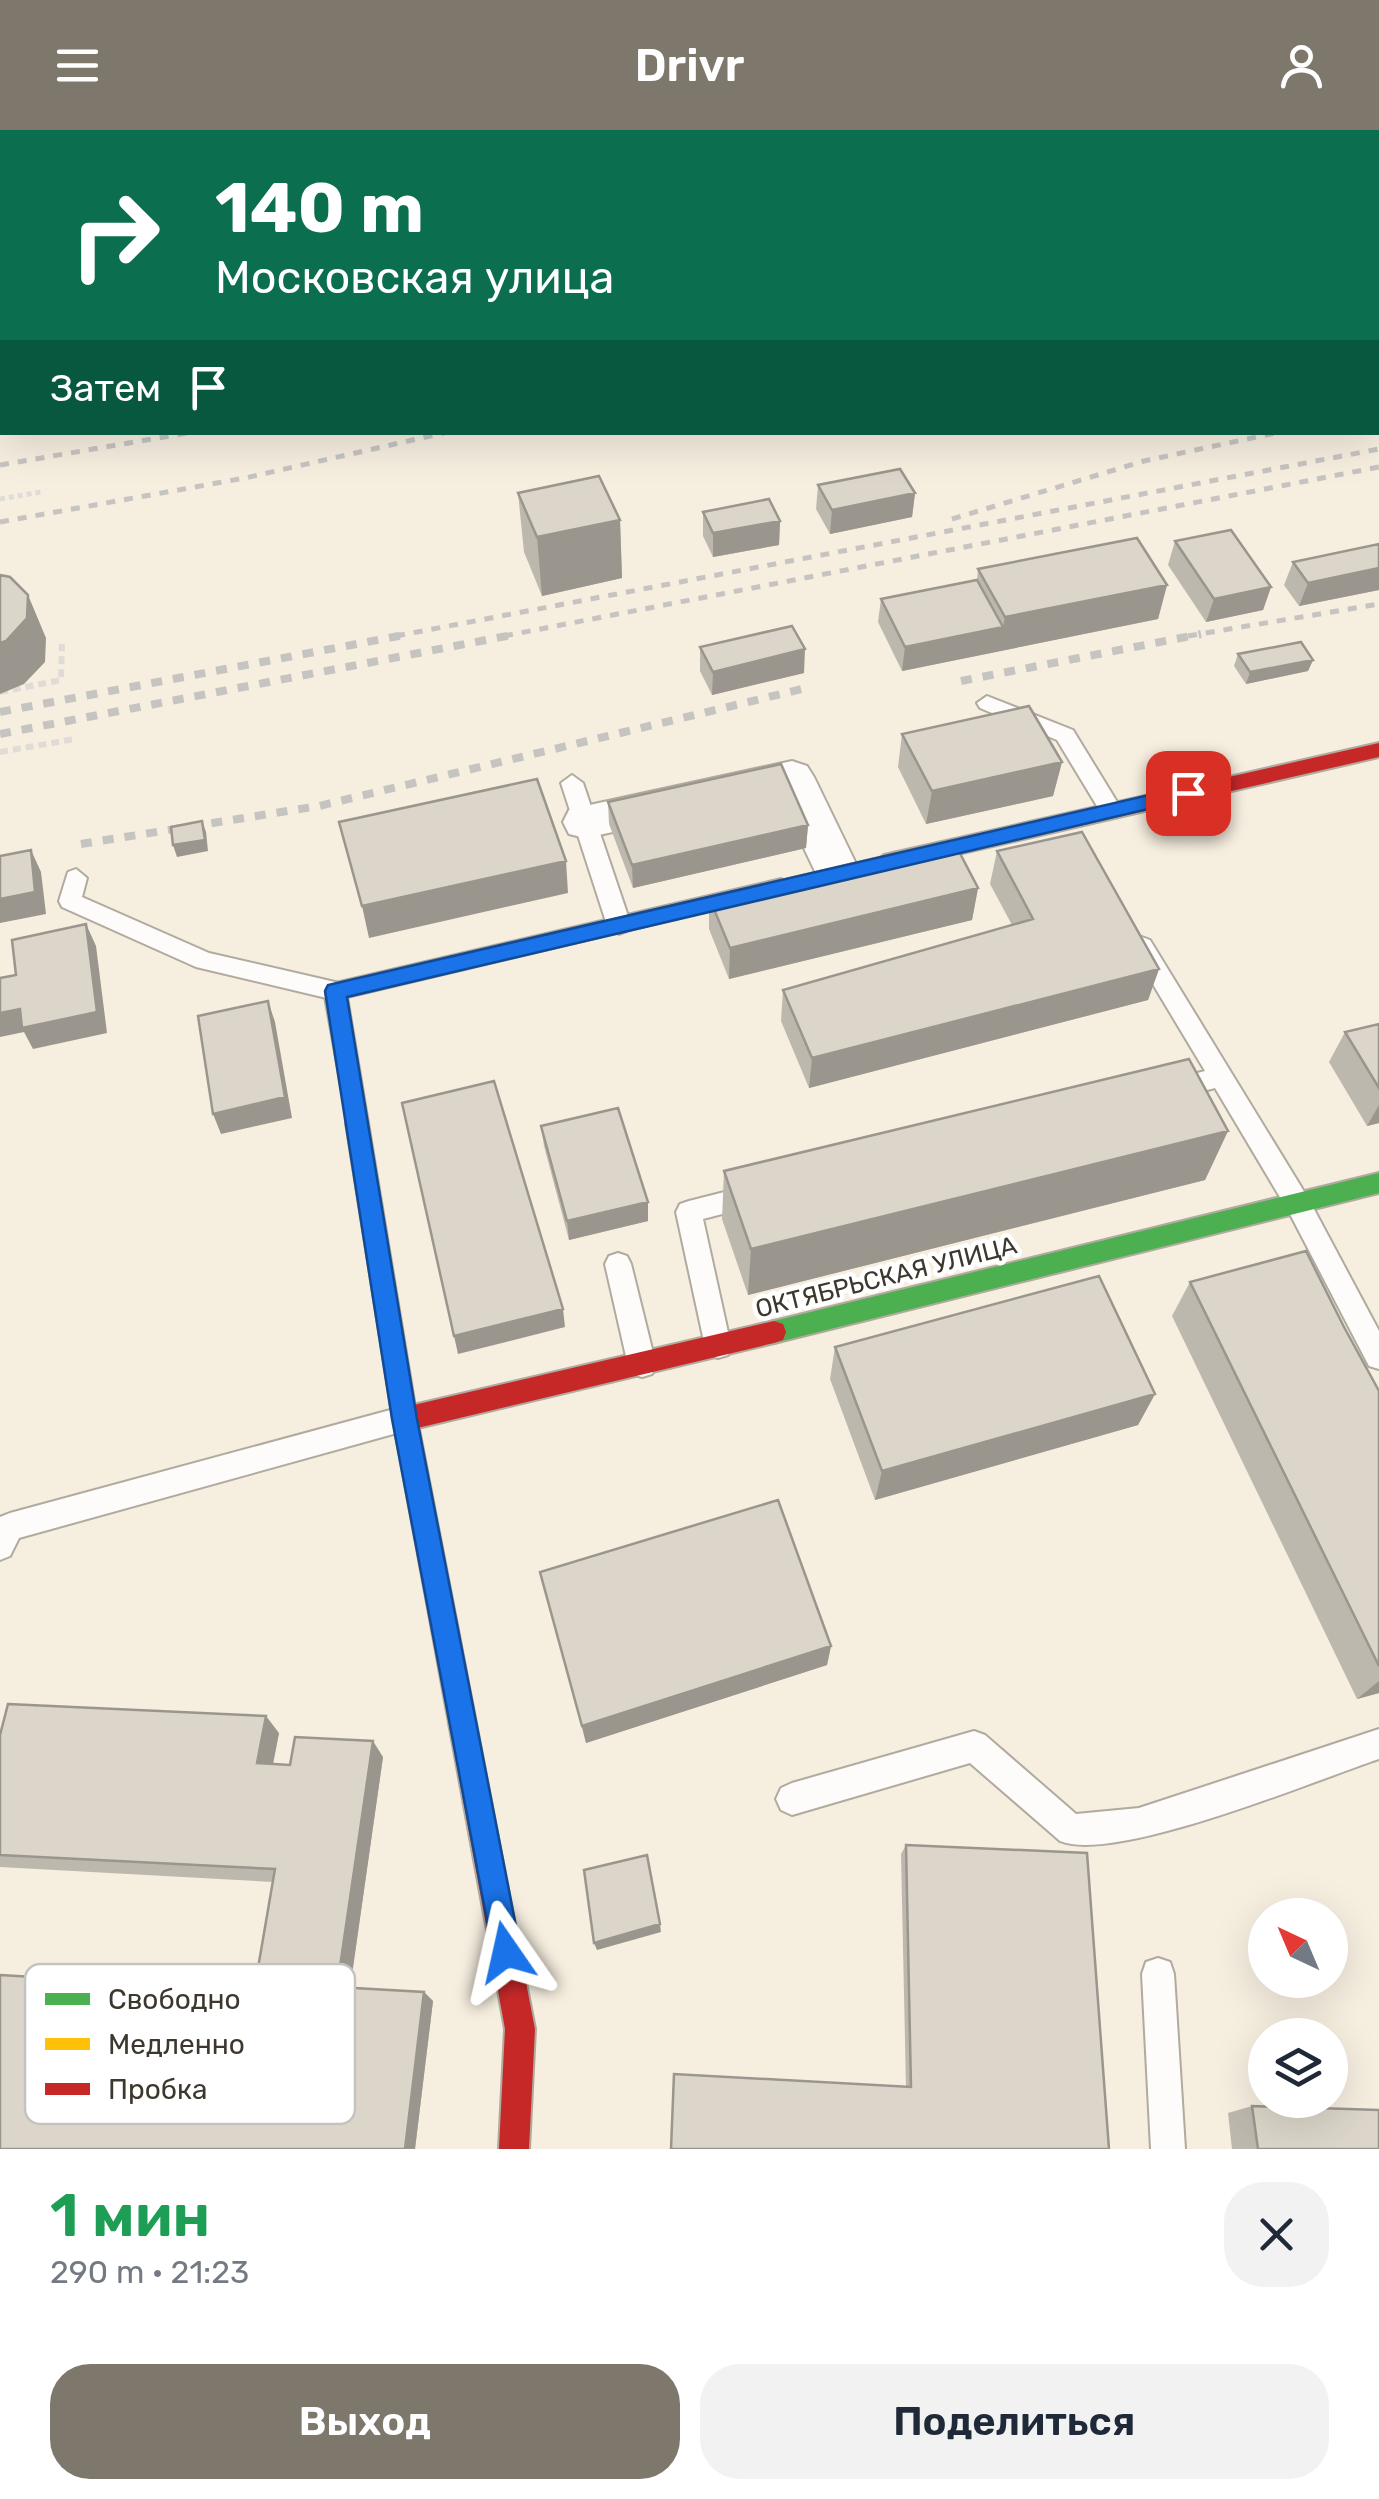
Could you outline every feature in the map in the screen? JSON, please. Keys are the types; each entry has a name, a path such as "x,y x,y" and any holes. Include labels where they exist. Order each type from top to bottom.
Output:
{"street":[{"path":"514,2149 520,2028 405,1419 336,991 820,878 1071,829 1111,810 1379,750"},
{"path":"578,802 792,777 820,878"},
{"name":"ОКТЯБРЬСКАЯ УЛИЦА","path":"405,1419 642,1366 1299,1206 1379,1183"}],"lane":[{"path":"987,703 1065,735 1111,810"},
{"path":"578,802 619,925"},
{"path":"76,878 70,902 204,961 336,991"},
{"path":"1128,923 1299,1206 1379,1357"},
{"path":"1145,1096 1221,1077"},
{"path":"718,1346 689,1212 784,1188"},
{"path":"618,1264 642,1366"},
{"path":"3,1532 405,1419"},
{"path":"792,1798 974,1746 1071,1830 1140,1824 1379,1744"},
{"path":"1158,1974 1168,2149"}],"path":[{"path":"0,499 41,492"},
{"path":"0,692 61,680 62,644"},
{"path":"0,752 75,739"}],"building":[{"path":"900,469 915,493 832,510 818,485"},
{"path":"599,476 620,520 537,537 518,493"},
{"path":"769,499 780,521 713,533 703,512"},
{"path":"1231,530 1271,587 1214,599 1175,541"},
{"path":"1137,538 1167,585 1005,617 978,569"},
{"path":"1379,544 1379,568 1308,583 1293,562"},
{"path":"0,575 10,577 28,595 27,618 0,643"},
{"path":"977,580 1003,627 905,647 881,599"},
{"path":"792,626 805,649 713,672 700,647"},
{"path":"1301,642 1313,660 1250,672 1238,654"},
{"path":"1029,706 1062,762 932,791 902,734"},
{"path":"781,764 808,825 632,865 608,802"},
{"path":"537,779 566,861 362,906 339,822"},
{"path":"202,821 205,840 173,845 171,827"},
{"path":"1082,832 1159,969 812,1058 783,990 1033,919 997,851"},
{"path":"953,840 978,888 730,948 709,897"},
{"path":"31,850 35,892 0,899 0,856"},
{"path":"86,924 97,1012 22,1028 20,1009 0,1013 0,978 16,975 12,940"},
{"path":"268,1001 285,1097 213,1114 198,1016"},
{"path":"1379,1024 1379,1088 1345,1032"},
{"path":"1189,1059 1228,1131 751,1249 724,1171"},
{"path":"494,1081 563,1309 454,1336 402,1103"},
{"path":"618,1108 648,1202 567,1221 541,1126"},
{"path":"1306,1251 1379,1391 1379,1666 1190,1282"},
{"path":"1099,1276 1155,1394 882,1471 835,1347"},
{"path":"778,1500 831,1646 582,1726 540,1572"},
{"path":"8,1704 266,1716 257,1763 290,1765 295,1737 373,1741 340,1964 259,1964 275,1869 0,1855 0,1735"},
{"path":"906,1845 1087,1853 1109,2149 671,2149 674,2074 911,2087"},
{"path":"647,1855 660,1924 594,1943 584,1870"},
{"path":"0,1975 25,1976 25,2124 355,2124 355,1988 424,1992 405,2149 0,2149"},
{"path":"1348,2109 1379,2110 1379,2149 1258,2149 1254,2118 1348,2118"}],"railway":[{"path":"0,465 175,435"},
{"path":"0,522 245,478 435,435"},
{"path":"952,519 1144,461 1266,435"},
{"path":"396,636 1379,449"},
{"path":"504,636 1379,467"},
{"path":"1188,636 1379,604"},
{"path":"0,712 409,634"},
{"path":"0,734 517,634"},
{"path":"961,681 1201,634"},
{"path":"81,844 319,806 806,688"}],"traffic: fast":[{"path":"774,1332 1379,1183"}],"traffic: slow":[{"path":"357,1123 405,1419 445,1630"}],"traffic: jam":[{"path":"884,863 1379,750"},
{"path":"357,1123 335,991 781,887"},
{"path":"405,1419 774,1332"},
{"path":"445,1630 520,2029 514,2149"}],"route":[{"path":"506,1952 405,1419 336,991 1188,793"}]}
